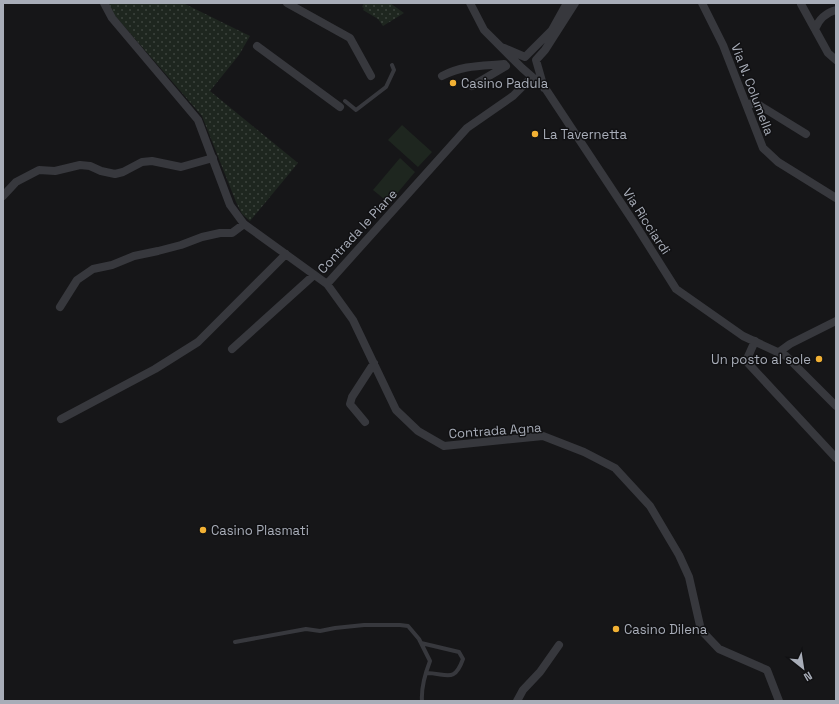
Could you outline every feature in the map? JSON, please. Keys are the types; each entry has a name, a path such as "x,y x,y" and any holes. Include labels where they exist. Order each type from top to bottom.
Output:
{"street":[{"name":"Contrada le Piane","path":"104,3 112,18 198,120 230,206 244,224 327,284 467,128 513,96 532,77"},
{"path":"287,3 350,38 371,76"},
{"path":"470,3 484,30 522,68 545,88"},
{"path":"536,60 537,66 533,71 527,72 522,68 521,62 552,30 567,3"},
{"path":"536,60 545,50 575,3"},
{"name":"Via N. Columella","path":"702,3 723,45 763,148 778,162 836,198"},
{"path":"801,3 828,52 836,60"},
{"path":"815,29 823,16 836,10"},
{"path":"257,46 342,104"},
{"path":"499,46 525,57 531,56 536,60 545,88"},
{"path":"442,76 463,67 505,65 472,86"},
{"name":"Via Ricciardi","path":"545,88 676,289 743,336 786,356 836,406"},
{"path":"746,103 759,106 806,134"},
{"path":"3,196 16,182 39,170 55,171 80,165 90,166 101,171 115,174 123,172 142,162 152,161 181,166 213,158"},
{"path":"60,307 77,280 93,269 112,265 134,256 181,245 202,237 220,233 232,233 244,224"},
{"path":"61,419 155,369 198,342 286,254"},
{"path":"232,349 314,275"},
{"name":"Contrada Agna","path":"327,284 353,320 396,410 418,431 444,446 543,436 584,452 615,468 650,506 679,555 689,577 701,630 719,649 767,670 779,701"},
{"path":"779,352 790,344 836,321"},
{"path":"755,341 746,360 836,458"},
{"path":"365,422 350,404 352,397 374,363"},
{"path":"517,701 523,690 540,672 559,645"}],"lane":[{"path":"342,104 356,110 386,87 394,70 392,65"},
{"path":"235,642 306,629 320,631 364,625 408,626 421,643 430,661 422,684 422,701"},
{"path":"421,643 459,652 463,659 459,671 455,674 426,673"}],"shaded area":[{"path":"104,3 183,3 250,36 239,55 210,91 298,163 250,221 242,214 236,202 202,116"},
{"path":"364,3 390,3 404,13 383,26 378,19 363,10 364,8 362,7"},
{"path":"402,125 432,152 418,167 388,140"},
{"path":"400,158 415,172 389,203 373,190"}],"place":[{"name":"Casino Padula","path":"453,83"},
{"name":"La Tavernetta","path":"535,134"},
{"name":"Un posto al sole","path":"819,359"},
{"name":"Casino Plasmati","path":"203,530"},
{"name":"Casino Dilena","path":"616,629"}]}
